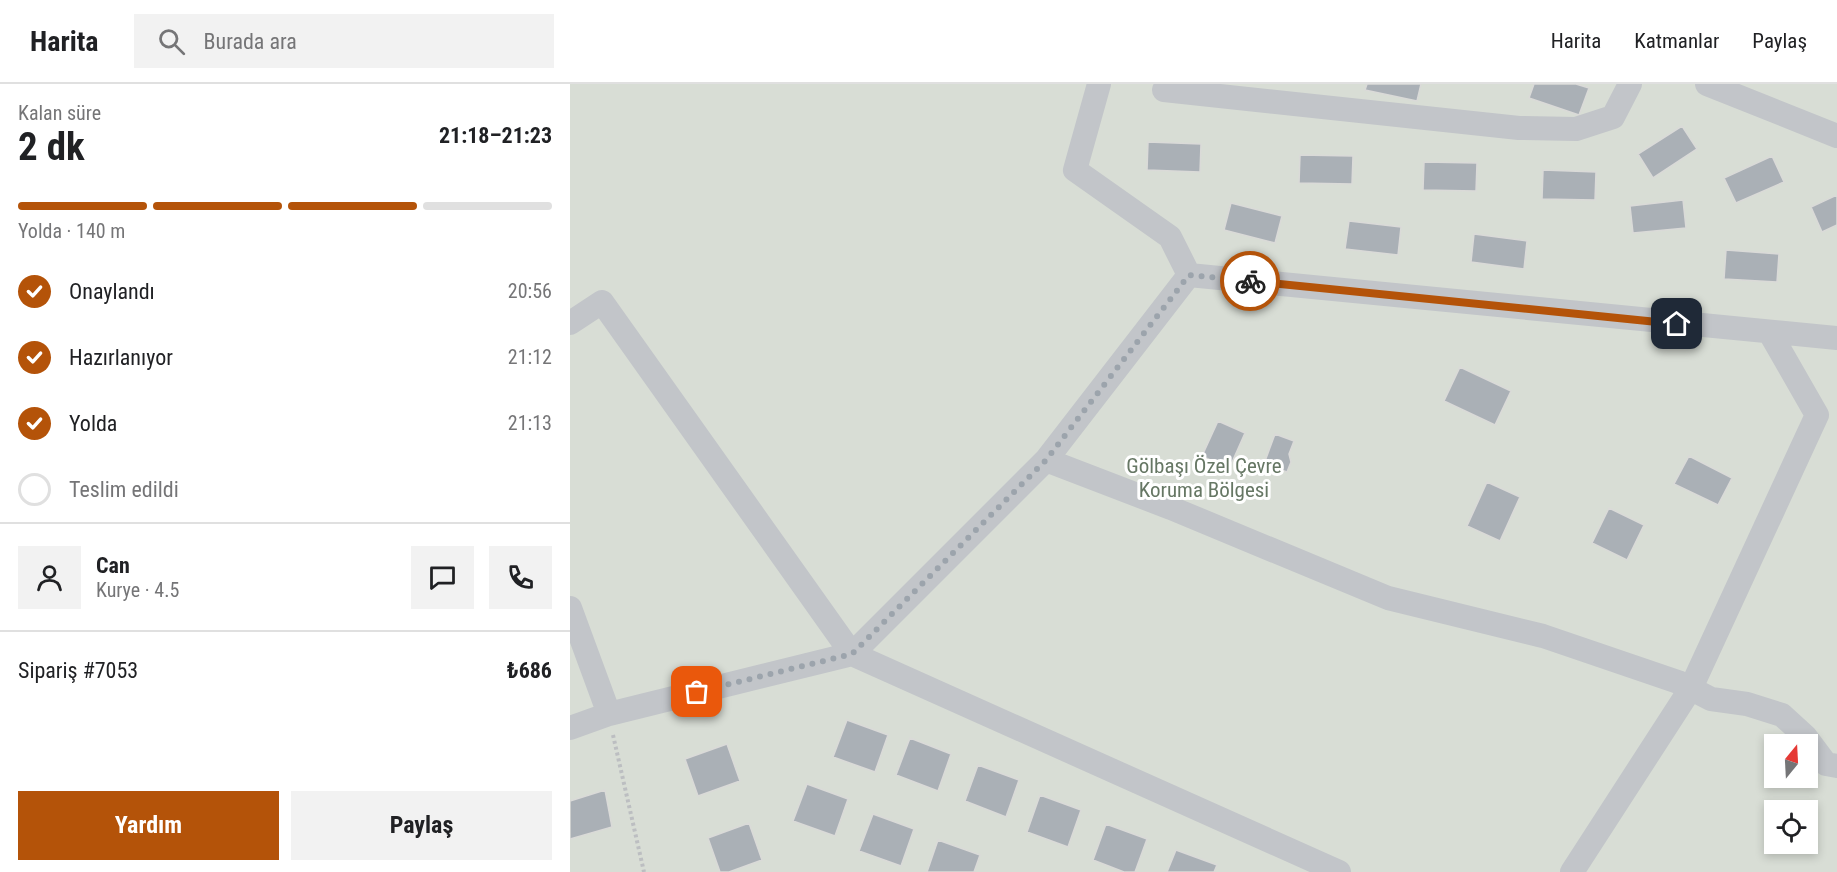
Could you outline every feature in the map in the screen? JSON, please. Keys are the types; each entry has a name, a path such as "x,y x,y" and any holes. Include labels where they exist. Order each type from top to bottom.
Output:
{"street":[{"path":"1099,84 1075,170 1170,237 1189,275"},
{"path":"1164,90 1519,128 1576,129 1613,117 1630,84"},
{"path":"1707,84 1837,136"},
{"path":"1189,275 1837,338"},
{"path":"570,728 609,714 852,654 1046,460 1189,275"},
{"path":"570,323 602,302 852,654 1339,872"},
{"path":"1572,872 1691,688 1817,415 1770,333"},
{"path":"1046,460 1171,508 1388,598 1543,636 1678,682 1711,699 1747,704 1782,715 1805,736 1826,764 1837,766"},
{"path":"570,608 609,714"}],"path":[{"path":"609,714 644,872"}],"green space":[{"name":"Gölbaşı Özel Çevre Koruma Bölgesi","path":"570,84 1837,84 1837,872 570,872"}],"building":[{"path":"1367,84 1421,84 1417,101 1365,90"},
{"path":"1534,84 1576,84 1589,88 1579,115 1529,98"},
{"path":"1682,126 1697,149 1653,178 1638,154"},
{"path":"1148,142 1201,144 1200,172 1147,170"},
{"path":"1300,155 1353,156 1352,184 1299,183"},
{"path":"1772,156 1784,182 1736,203 1724,178"},
{"path":"1424,162 1477,163 1476,191 1423,190"},
{"path":"1543,170 1596,172 1595,200 1542,199"},
{"path":"1837,195 1837,225 1822,232 1811,207"},
{"path":"1683,200 1686,228 1633,233 1630,206"},
{"path":"1231,203 1282,216 1275,243 1224,230"},
{"path":"1349,221 1401,227 1398,255 1345,249"},
{"path":"1474,234 1527,241 1524,269 1471,262"},
{"path":"1726,250 1779,254 1777,282 1724,279"},
{"path":"1460,367 1511,391 1495,425 1444,401"},
{"path":"1218,421 1245,433 1229,469 1202,456"},
{"path":"1275,434 1294,441 1289,454 1291,462 1287,472 1264,464"},
{"path":"1689,456 1732,478 1718,505 1674,484"},
{"path":"1487,482 1520,497 1500,541 1467,526"},
{"path":"1609,508 1644,525 1627,560 1592,543"},
{"path":"847,720 888,735 875,772 833,757"},
{"path":"910,738 951,754 938,791 896,775"},
{"path":"727,744 740,781 698,796 685,759"},
{"path":"978,765 1019,780 1006,817 965,801"},
{"path":"807,784 848,799 835,836 793,821"},
{"path":"605,790 612,827 570,839 570,801"},
{"path":"1040,795 1081,810 1068,847 1027,832"},
{"path":"873,814 914,829 901,866 859,851"},
{"path":"749,823 762,860 729,872 720,872 708,838"},
{"path":"1106,824 1147,839 1135,872 1124,872 1093,860"},
{"path":"938,840 980,855 974,872 927,872"},
{"path":"1176,850 1217,865 1214,872 1167,872"}],"way so far":[{"path":"697,692 852,654 1046,460 1189,275 1250,281"}],"route":[{"path":"1250,281 1677,324"}]}
